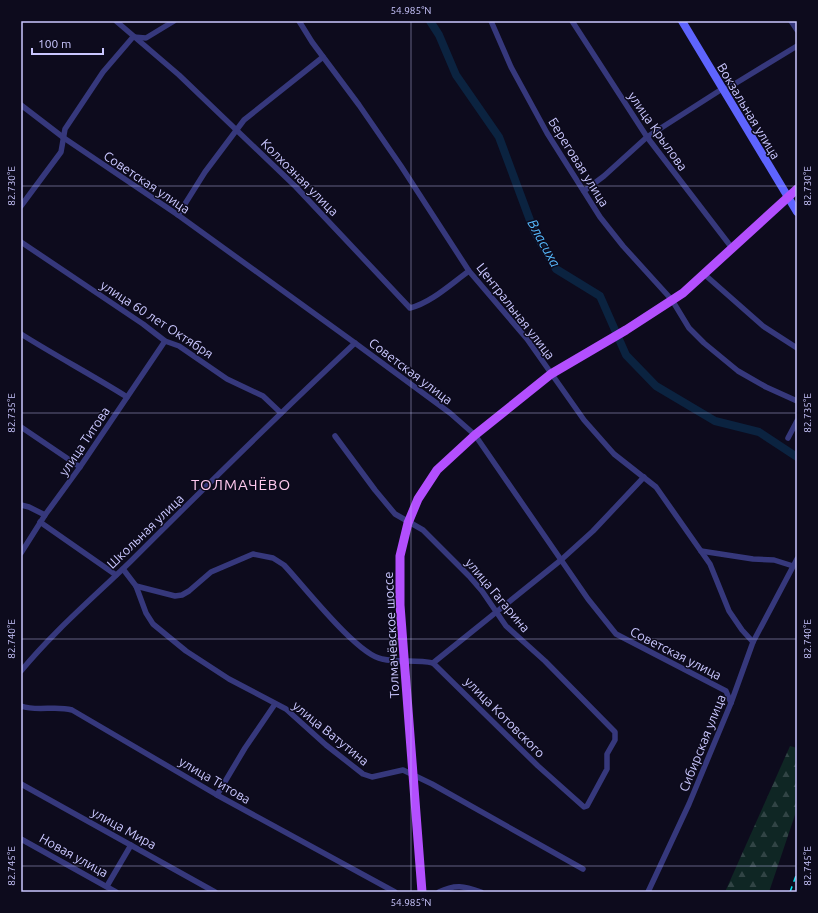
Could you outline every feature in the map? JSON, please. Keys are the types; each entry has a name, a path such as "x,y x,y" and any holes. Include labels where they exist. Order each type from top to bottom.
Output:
{"main road":[{"name":"Толмачёвское шоссе","path":"422,892 399,581 400,556 408,523 418,499 437,470 475,435 552,374 601,346 672,300 704,274 797,189"}],"street":[{"name":"Колхозная улица","path":"116,21 179,75 296,187 410,308 417,306 436,294 469,270"},
{"path":"21,206 61,152 65,129 103,72 133,37 146,38 174,21"},
{"name":"Центральная улица","path":"299,21 401,166 469,270 527,339 552,374 558,386 589,426 614,454 656,488 710,564 729,611 742,630 753,642"},
{"name":"Береговая улица","path":"491,21 527,99 605,223 672,300 689,328 738,372 797,401"},
{"name":"улица Крылова","path":"572,21 647,137 732,248"},
{"name":"Вокзальная улица","path":"682,21 797,212"},
{"path":"791,21 797,30"},
{"path":"584,190 604,176 647,137 722,89 728,88 797,46"},
{"path":"178,215 205,172 235,130 244,120 323,57"},
{"name":"Советская улица","path":"21,105 64,138 178,215 355,343 450,414 475,435 561,560 616,634 726,691 731,703"},
{"name":"улица 60 лет Октября","path":"21,242 143,324 165,341 179,346 226,379 263,396 281,413"},
{"path":"704,274 763,326 797,348"},
{"path":"21,334 64,361 90,374 127,397"},
{"name":"улица Титова","path":"21,553 40,522 80,467 165,341"},
{"name":"Школьная улица","path":"21,671 44,643 123,569 281,413 355,343"},
{"path":"788,438 797,421"},
{"path":"21,427 80,467"},
{"name":"улица Гагарина","path":"335,436 395,514 408,523 423,530 482,591 506,626 545,661 615,732 615,740 607,754 607,769 587,806 584,807"},
{"path":"136,586 162,594 182,595 211,572 239,559 254,554 273,558 284,565 366,652 382,660 419,660 433,663 561,560 594,531 644,477"},
{"path":"21,505 29,507 45,515"},
{"path":"40,522 116,575"},
{"path":"701,551 753,559 774,560 793,566"},
{"name":"Сибирская улица","path":"648,892 689,804 731,703 753,642 797,559"},
{"name":"улица Ватутина","path":"123,569 136,586 146,614 153,624 186,651 229,679 286,709 326,745 363,774 372,777 403,770 432,784 582,869"},
{"name":"улица Котовского","path":"433,663 538,766 584,807"},
{"path":"218,795 245,748 275,704"},
{"name":"улица Титова","path":"21,706 45,709 63,707 72,710 218,795 395,892"},
{"name":"улица Мира","path":"21,784 215,892"},
{"name":"Новая улица","path":"21,838 116,892"},
{"path":"107,886 131,845"},
{"path":"439,892 450,886 462,886 481,892"}],"green space":[{"path":"790,746 797,748 797,809 769,892 725,892"}],"waterway":[{"name":"Власиха","path":"430,21 439,35 456,75 499,137 534,231 556,269 600,296 626,355 656,386 715,421 759,432 797,457"}],"railway":[{"path":"790,892 797,873"}],"district":[{"name":"ТОЛМАЧЁВО","path":"241,484"}]}
